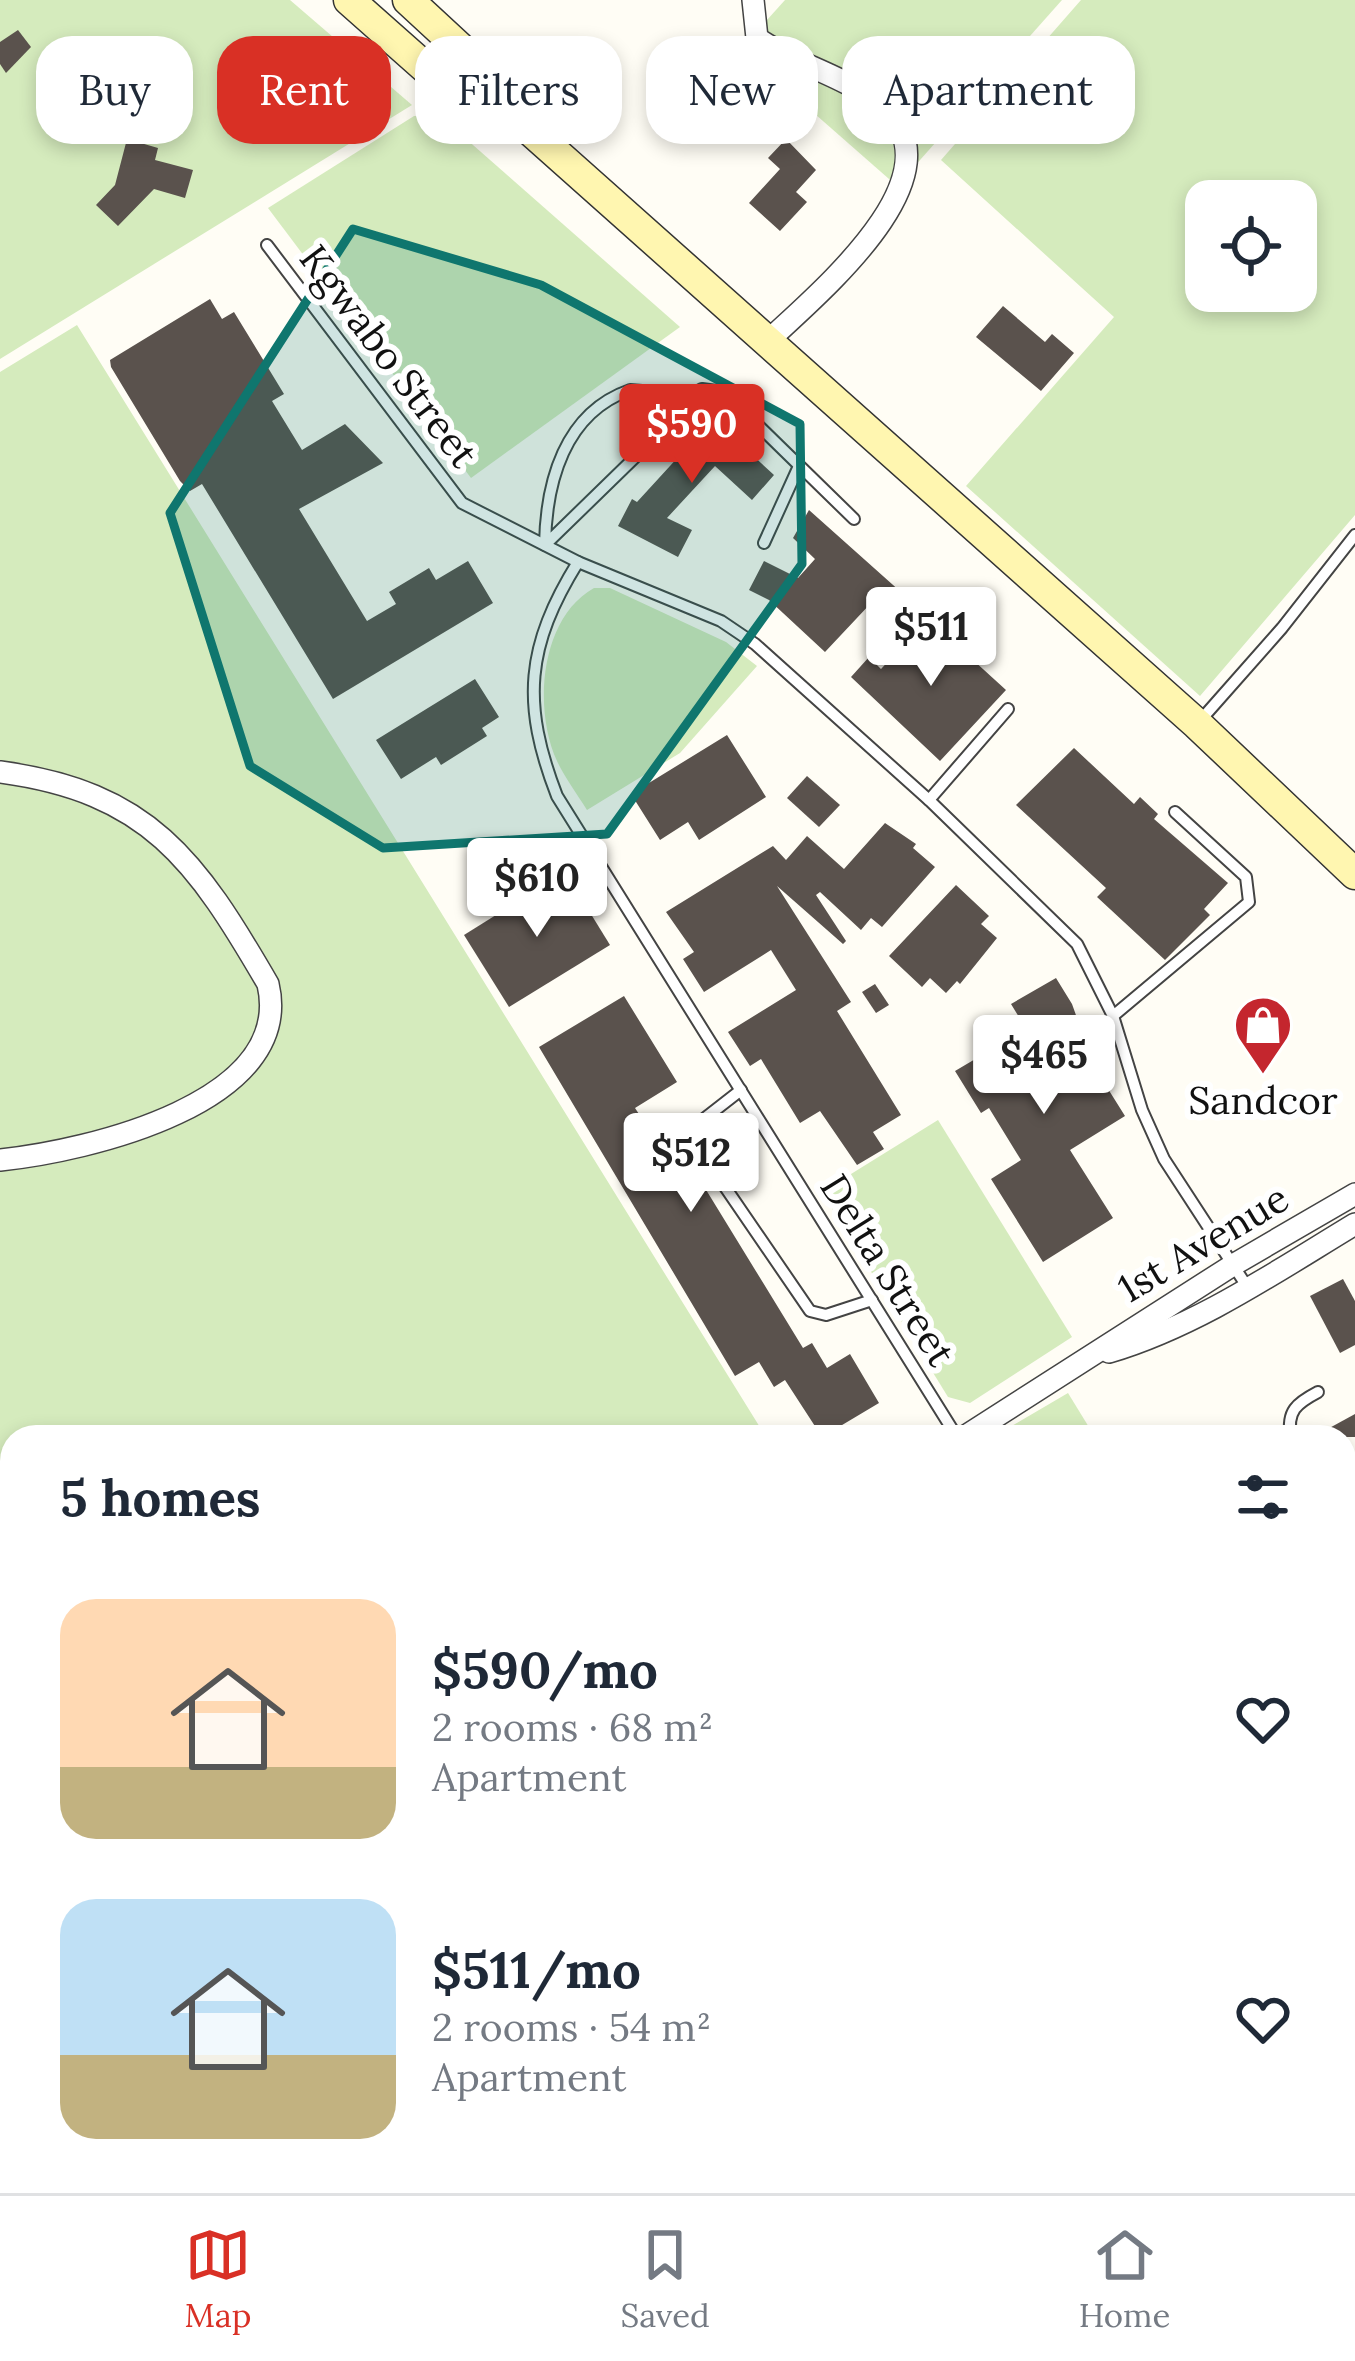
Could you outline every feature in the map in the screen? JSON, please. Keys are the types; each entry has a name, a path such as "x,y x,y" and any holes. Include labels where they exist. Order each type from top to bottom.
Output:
{"main road":[{"path":"349,0 415,58"},
{"path":"408,0 447,36"},
{"path":"546,144 1197,724 1355,874"}],"street":[{"path":"753,0 757,38 866,94 890,112 907,154 881,225 768,341"},
{"path":"0,772 92,791 136,815 171,844 206,885 268,984 272,1024 259,1055 227,1082 167,1117 104,1142 0,1160"},
{"name":"1st Avenue","path":"980,1425 1233,1264 1355,1194"},
{"name":"1st Avenue","path":"1091,1357 1147,1341 1355,1224"}],"lane":[{"name":"Kgwabo Street","path":"267,245 462,503 578,562 684,604 755,644 929,800 1077,944 1113,1016 1142,1110 1164,1159 1248,1288"},
{"path":"663,410 702,389 724,392 854,519"},
{"path":"545,545 551,474 559,453 620,394 642,391 663,410"},
{"path":"545,545 661,433 663,410"},
{"path":"764,543 799,466"},
{"path":"1197,724 1282,628 1355,535"},
{"name":"Delta Street","path":"578,562 550,610 532,681 532,713 557,796 953,1425"},
{"path":"929,800 1009,709"},
{"path":"1113,1016 1249,902 1246,877 1175,812"},
{"path":"741,1090 691,1129 697,1146 810,1311 826,1315 872,1300"},
{"path":"1290,1425 1296,1404 1318,1392"}],"highlighted area":[{"path":"353,229 541,285 800,424 802,564 607,834 383,848 250,766 170,513"}],"green space":[{"path":"0,0 290,0 332,36 217,36 217,144 349,144 0,359"},
{"path":"785,0 1062,0 1030,36 842,36 842,138 818,117 818,36 753,36"},
{"path":"1081,0 1355,0 1355,515 1200,696 966,486 1114,317 941,160 955,144 1135,144 1135,36 1050,36"},
{"path":"391,87 412,105 391,118"},
{"path":"415,116 415,144 472,144 680,327 471,478 268,208 370,144 391,144 391,130"},
{"path":"849,144 934,144 897,186"},
{"path":"77,325 759,1425 0,1425 0,372"},
{"path":"594,588 610,588 726,642 757,666 680,753 587,810 549,740 544,691 552,642 562,620"},
{"path":"938,1120 1072,1337 970,1403 948,1397 822,1192"},
{"path":"1068,1393 1088,1425 1013,1425"}],"building":[{"path":"18,30 31,47 6,73 0,64 0,42"},
{"path":"126,144 158,148 155,160 193,170 185,198 154,189 118,226 96,205 115,185"},
{"path":"781,144 791,144 816,170 796,192 807,202 780,231 749,203 780,169 768,158"},
{"path":"210,299 222,319 234,312 284,394 272,401 302,450 345,424 383,463 299,509 367,621 396,604 389,592 429,568 436,580 468,561 493,603 333,699 202,484 190,491 180,481 111,367 110,360"},
{"path":"1003,306 1045,342 1052,334 1074,353 1041,391 976,337"},
{"path":"713,419 774,475 752,500 715,466 667,518 692,530 678,557 618,526 632,499 637,502"},
{"path":"809,510 902,593 884,613 872,602 825,652 769,600 749,590 764,561 798,578 815,559 793,538"},
{"path":"928,619 1006,690 940,761 851,677 869,657 881,669"},
{"path":"475,679 499,717 482,728 487,736 441,765 436,757 401,779 376,740"},
{"path":"727,735 766,797 699,840 688,822 660,840 631,794"},
{"path":"1074,748 1134,804 1140,797 1158,814 1154,819 1228,883 1204,909 1210,915 1165,960 1097,897 1106,888 1016,805"},
{"path":"807,776 840,805 819,827 787,798"},
{"path":"885,823 916,844 913,848 935,867 882,927 871,918 861,930 820,892 816,895 846,941 843,944 777,886 851,1002 837,1011 901,1115 873,1132 884,1149 857,1165 820,1111 800,1123 761,1059 750,1066 728,1032 796,990 771,950 704,992 683,959 694,952 666,912 773,846 786,860 807,836 844,869"},
{"path":"565,872 610,945 509,1007 464,935"},
{"path":"956,885 989,916 981,924 997,938 960,984 957,981 946,993 930,978 922,987 889,956"},
{"path":"1056,978 1072,1004 1087,1046 1083,1049 1125,1116 1070,1150 1113,1218 1043,1262 991,1179 1021,1160 989,1108 981,1113 955,1071 977,1058 975,1053 996,1030 1019,1017 1011,1004"},
{"path":"875,984 889,1005 876,1013 862,992"},
{"path":"624,996 677,1082 635,1108 656,1140 670,1131 803,1348 812,1343 827,1368 850,1354 879,1403 842,1425 814,1425 785,1380 774,1387 759,1362 735,1376 539,1047"},
{"path":"1343,1279 1355,1301 1355,1345 1340,1353 1310,1296"},
{"path":"1355,1414 1355,1425 1335,1425"}],"place":[{"name":"Sandcor","path":"1263,1076"}]}
